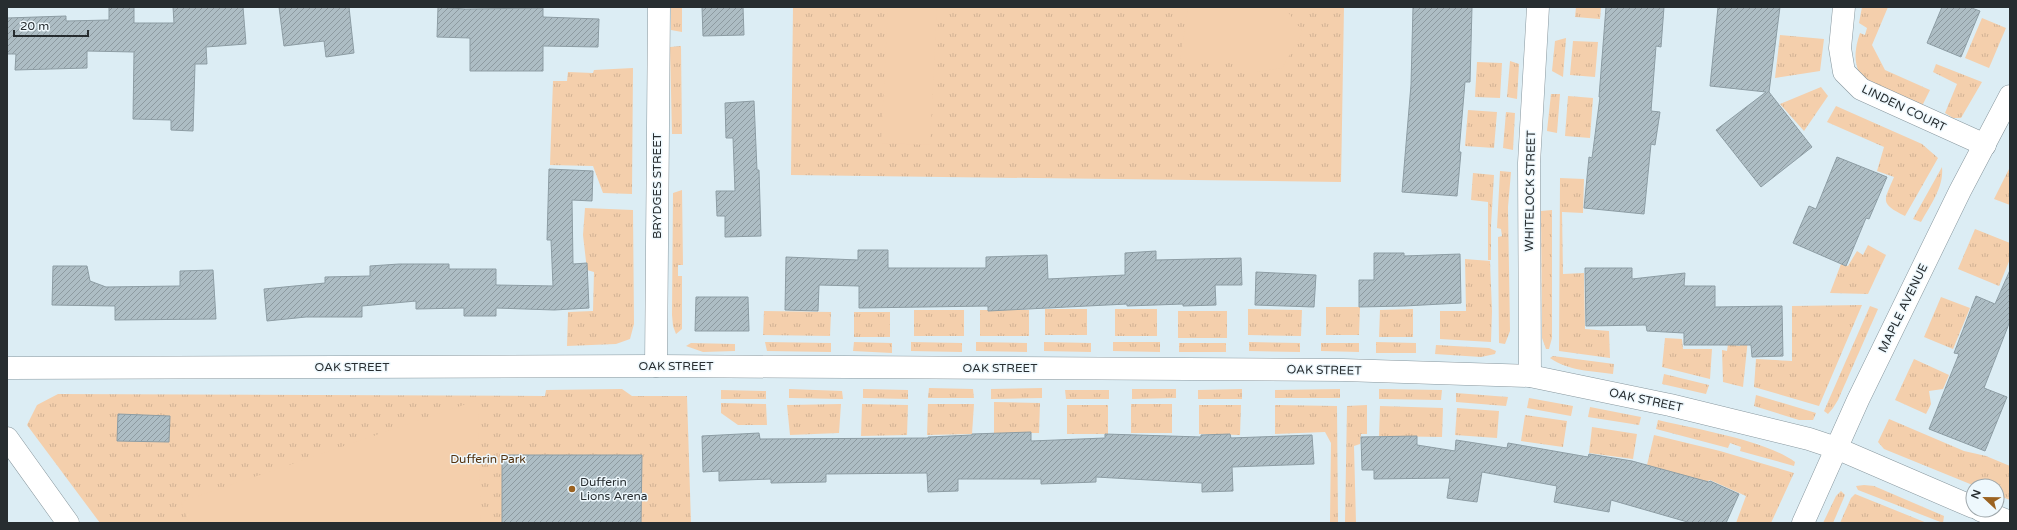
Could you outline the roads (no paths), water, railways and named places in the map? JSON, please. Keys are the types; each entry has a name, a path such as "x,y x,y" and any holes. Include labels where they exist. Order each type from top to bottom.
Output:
{"street":[{"name":"BRYDGES STREET","path":"656,366 659,7"},
{"name":"WHITELOCK STREET","path":"1530,376 1529,163 1538,7"},
{"name":"LINDEN COURT","path":"1844,7 1840,48 1844,72 1861,89 1985,145"},
{"name":"MAPLE AVENUE","path":"1804,523 1836,448 1960,191 2010,96"},
{"name":"OAK STREET","path":"7,368 656,366 1343,370 1530,376 1670,405 1809,439 1836,448 1965,504"},
{"path":"7,438 68,523"},
{"path":"2000,518 2010,522"}],"place":[{"name":"Dufferin Lions Arena","path":"572,489"}],"park label":[{"name":"Dufferin Park","path":"488,459"}]}
